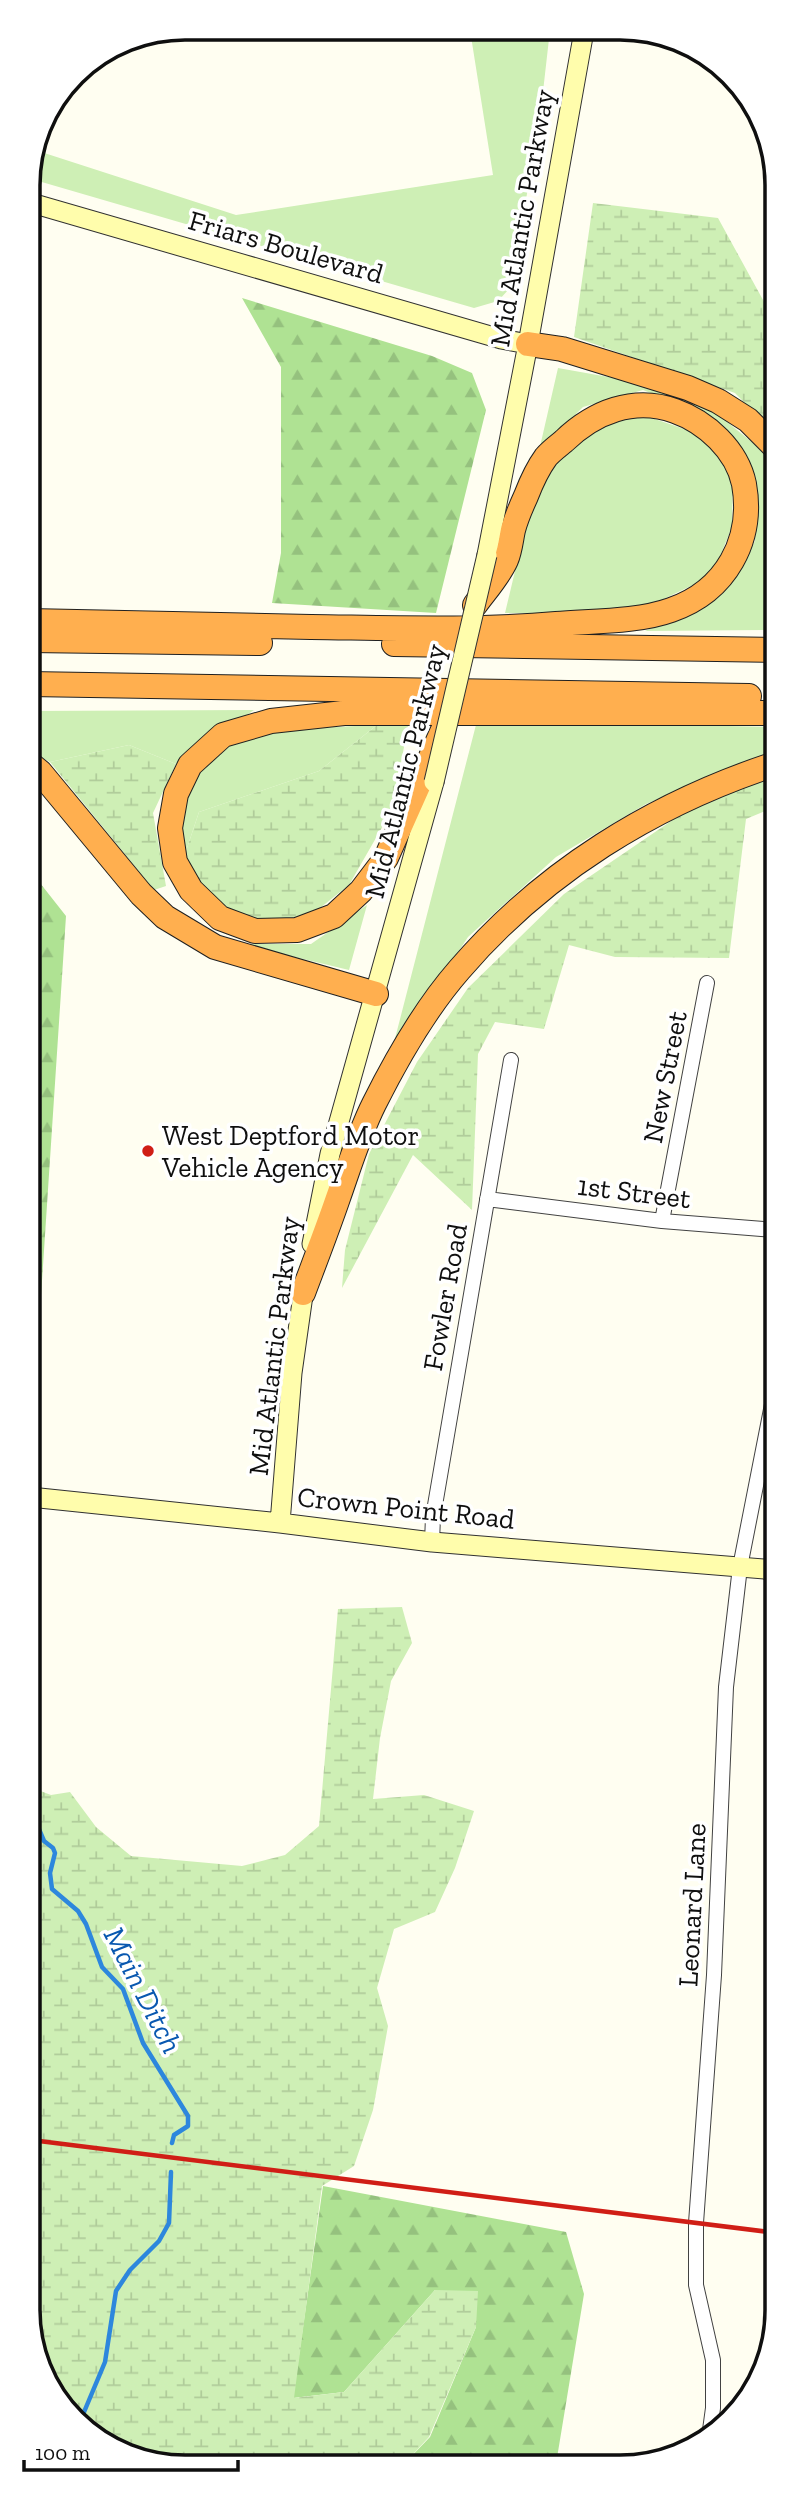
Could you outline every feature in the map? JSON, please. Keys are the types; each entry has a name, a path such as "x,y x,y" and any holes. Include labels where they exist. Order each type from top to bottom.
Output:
{"highway":[{"path":"528,344 562,349 688,388 718,401 748,420 765,437"},
{"path":"41,621 508,628 631,618 672,610 710,589 724,575 737,554 746,508 743,479 735,461 723,444 691,418 651,406 632,405 611,409 577,428 546,457 475,605"},
{"path":"41,640 765,650"},
{"path":"41,684 765,696"},
{"path":"448,719 428,781 386,858 361,891 334,916 297,930 255,931 220,918 191,890 175,862 170,828 176,794 190,765 223,736 271,720 345,713 765,713"},
{"path":"303,1293 373,1106 418,1029 458,971 547,884 610,839 690,796 765,768"},
{"path":"41,773 141,894 165,917 215,947 376,995"}],"main road":[{"name":"Mid Atlantic Parkway","path":"497,557 528,344 582,40"},
{"name":"Friars Boulevard","path":"41,205 501,339 528,344"},
{"name":"Mid Atlantic Parkway","path":"448,719 475,605"},
{"name":"Mid Atlantic Parkway","path":"280,1522 292,1373 303,1293 330,1154 376,995 428,781"},
{"name":"Crown Point Road","path":"40,1498 280,1522 432,1542 764,1569"}],"street":[{"name":"New Street","path":"662,1221 708,983"},
{"name":"Fowler Road","path":"432,1542 435,1504 511,1060"},
{"name":"1st Street","path":"487,1199 662,1221 765,1229"},
{"name":"Leonard Lane","path":"711,2422 713,2360 696,2285 696,2223 714,1975 726,1687 740,1567 764,1443"}],"green space":[{"path":"472,40 549,40 540,118 511,287 498,301 474,308 41,182 41,166 44,153 236,215 493,175"},
{"path":"593,203 718,218 765,304 765,424 735,393 574,337"},
{"path":"242,298 432,356 472,373 486,410 436,613 272,603 281,553 281,367"},
{"path":"558,368 631,381 705,404 765,453 765,630 645,631 701,606 737,576 755,541 755,496 704,414 643,390 583,407 539,451"},
{"path":"643,415 696,433 733,473 732,527 712,576 651,605 614,614 505,613 527,521 552,463 600,426"},
{"path":"254,710 176,764 129,745 50,762 41,757 41,711"},
{"path":"477,721 765,727 765,754 646,804 556,857 468,937 391,1054"},
{"path":"377,725 319,771 199,812 183,860 176,819 198,773 227,747 269,730"},
{"path":"377,725 408,726 392,810 349,885 306,919 243,919 210,896 183,860 199,812 319,771"},
{"path":"129,745 176,764 153,813 166,886 154,890 50,762"},
{"path":"765,779 765,811 746,819 729,958 615,957 569,945 544,1029 495,1022 478,1054 472,1210 413,1155 342,1288 345,1250 369,1154 417,1062 468,988 564,894 683,813"},
{"path":"41,884 66,916 40,1296"},
{"path":"367,905 349,970 240,944 311,944"},
{"path":"402,1607 412,1643 391,1681 380,1738 373,1799 424,1795 474,1811 455,1868 435,1912 394,1929 377,1988 388,2026 373,2110 354,2166 322,2186 294,2398 344,2392 435,2290 478,2291 476,2327 429,2437 412,2455 185,2455 157,2452 121,2440 83,2412 60,2382 51,2365 43,2338 40,2310 40,1791 51,1795 70,1792 96,1827 131,1856 242,1866 285,1855 319,1826 338,1609"},
{"path":"323,2186 566,2232 584,2294 557,2455 413,2455 430,2437 476,2327 435,2290 344,2392 293,2398"}],"waterway":[{"name":"Main Ditch","path":"40,1832 55,1853 50,1873 52,1889 78,1911 86,1924 102,1967 123,1989 143,2043 188,2116 188,2126 174,2135 172,2143"},
{"name":"Main Ditch","path":"84,2413 105,2362 116,2291 130,2270 159,2241 169,2223 171,2172"}],"railway":[{"path":"40,2141 764,2231"}],"place":[{"name":"West Deptford Motor Vehicle Agency","path":"148,1151"}]}
